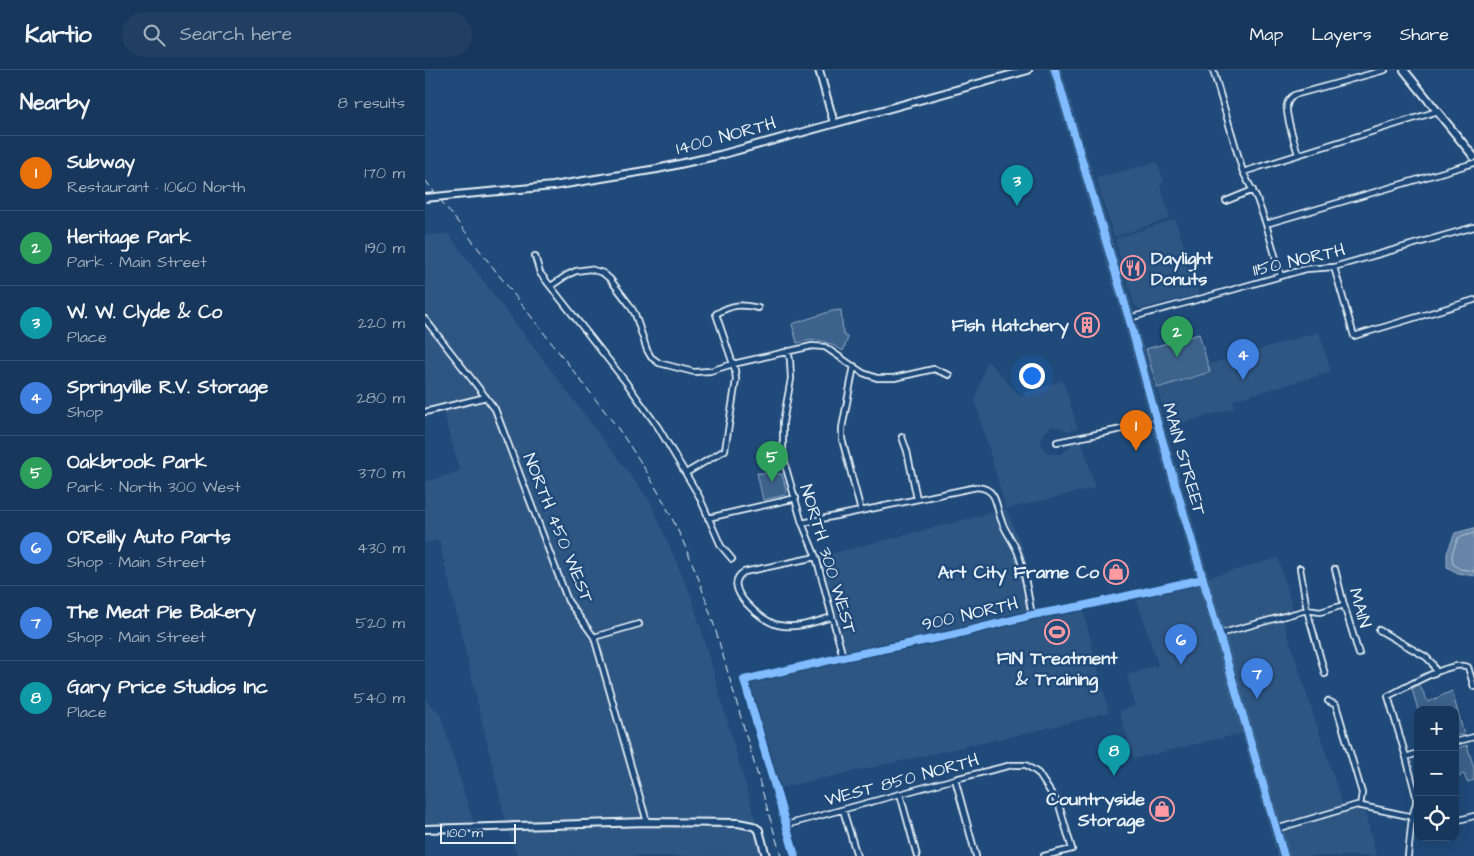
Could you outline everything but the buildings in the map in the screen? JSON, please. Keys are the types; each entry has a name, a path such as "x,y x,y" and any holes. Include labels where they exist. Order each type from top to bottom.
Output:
{"main road":[{"path":"819,70 834,123"},
{"name":"1400 NORTH","path":"425,198 553,186 657,169 720,155 1028,70"},
{"name":"MAIN STREET","path":"1055,70 1129,318 1157,422 1284,856"},
{"path":"1404,70 1474,157"},
{"path":"425,829 647,822 738,823 753,826 759,830 766,856"}],"street":[{"path":"1213,70 1243,172 1253,190 1267,224 1281,276"},
{"path":"1298,154 1287,112 1287,104 1290,99 1294,96 1385,70"},
{"path":"1243,172 1438,111"},
{"path":"1267,224 1474,163"},
{"path":"1226,201 1253,190"},
{"name":"1150 NORTH","path":"1129,318 1306,269 1334,267 1474,227"},
{"path":"535,256 540,273 652,418 699,496 721,546 732,559"},
{"path":"1334,267 1354,336 1474,300"},
{"path":"551,286 567,274 590,269 603,273 610,279 635,314 647,350 655,361 694,372 710,371 812,346 825,347 863,373 877,378 894,378 934,369 949,375"},
{"path":"686,472 725,450 736,380 733,364 716,314 724,309 741,304 758,308"},
{"name":"NORTH 450 WEST","path":"425,319 495,409 568,600 594,637 647,822"},
{"name":"NORTH 300 WEST","path":"787,351 790,360 791,379 782,438 786,468 802,523 816,557 843,657"},
{"path":"854,366 841,439 861,511"},
{"path":"425,412 486,397"},
{"path":"1057,442 1157,422"},
{"path":"902,438 907,451 917,499"},
{"path":"802,523 977,487 987,489 993,493 1001,521 1018,551 1032,615"},
{"path":"708,518 795,498"},
{"path":"816,557 744,572 739,577 737,586 741,598 765,620 775,624 799,626 832,617"},
{"path":"1300,568 1307,610 1325,674"},
{"name":"MAIN","path":"1335,569 1359,654"},
{"name":"900 NORTH","path":"786,826 744,680 843,657 952,635 1032,615 1203,579"},
{"path":"1219,634 1307,610 1320,612 1344,605"},
{"path":"594,637 639,624"},
{"path":"1379,630 1425,657 1432,663 1436,672"},
{"path":"1408,856 1411,817 1416,796 1388,696 1436,672 1454,666 1464,665 1468,668 1474,687"},
{"path":"1328,701 1336,705 1362,792 1360,806"},
{"path":"1459,741 1474,737"},
{"path":"1406,757 1414,754"},
{"name":"WEST 850 NORTH","path":"786,826 955,779 1012,765 1026,765 1038,773 1059,805 1072,849 1044,856"},
{"path":"955,779 976,856"},
{"path":"900,794 917,856"},
{"path":"1276,829 1357,806 1414,817"},
{"path":"843,810 857,856"},
{"path":"1459,820 1474,816"},
{"path":"786,826 795,856"}],"shaded area":[{"path":"1157,162 1164,182 1160,184 1170,218 1114,237 1096,178"},
{"path":"1175,219 1199,294 1139,309 1134,303 1115,239"},
{"path":"448,234 650,501 692,598 766,856 517,856 507,827 439,540 425,543 425,482 460,471 442,408 425,412 425,235"},
{"path":"841,310 843,334 848,338 843,351 821,341 797,343 792,324 832,311"},
{"path":"1319,332 1331,372 1233,400 1235,408 1169,427 1157,388 1210,373 1207,365"},
{"path":"1199,334 1210,372 1157,388 1146,349"},
{"path":"987,360 1019,395 1063,380 1078,429 1068,431 1058,427 1051,427 1043,434 1041,444 1048,453 1059,454 1063,453 1072,444 1082,441 1095,488 1006,509 975,400"},
{"path":"757,473 782,474 787,493 763,500"},
{"path":"1006,509 1024,551 1036,611 1082,606 1109,712 1040,730 775,789 744,680 843,657 816,557"},
{"path":"1278,558 1294,613 1282,617 1344,809 1364,807 1376,856 1283,856 1247,732 1134,759 1119,711 1135,706 1127,675 1158,665 1137,600"},
{"path":"1419,684 1428,702 1452,691 1456,706 1417,706 1412,689"},
{"path":"425,700 440,713 475,828 425,829"},
{"path":"1459,716 1464,734 1459,735"},
{"path":"1467,745 1474,768 1474,780 1467,782 1464,774 1459,777 1459,748"}],"water":[{"path":"1474,528 1474,576 1458,573 1447,567 1447,553 1455,533"}],"railway":[{"path":"425,180 617,427 642,464 664,502 698,577 715,628 781,856"}],"cycle path":[{"path":"1055,70 1129,318 1157,422 1284,856"},
{"path":"795,856 744,680 843,657 952,635 1032,615 1203,579"}],"place":[{"name":"W. W. Clyde & Co","path":"1017,206"},
{"name":"Daylight Donuts","path":"1133,268"},
{"name":"Fish Hatchery","path":"1087,325"},
{"name":"Heritage Park","path":"1177,357"},
{"name":"Springville R.V. Storage","path":"1243,380"},
{"name":"Subway","path":"1136,451"},
{"name":"Oakbrook Park","path":"772,482"},
{"name":"Art City Frame Co","path":"1116,572"},
{"name":"FIN Treatment & Training","path":"1057,632"},
{"name":"O'Reilly Auto Parts","path":"1181,665"},
{"name":"The Meat Pie Bakery","path":"1257,699"},
{"name":"Gary Price Studios Inc","path":"1114,776"},
{"name":"Countryside Storage","path":"1162,809"}]}
